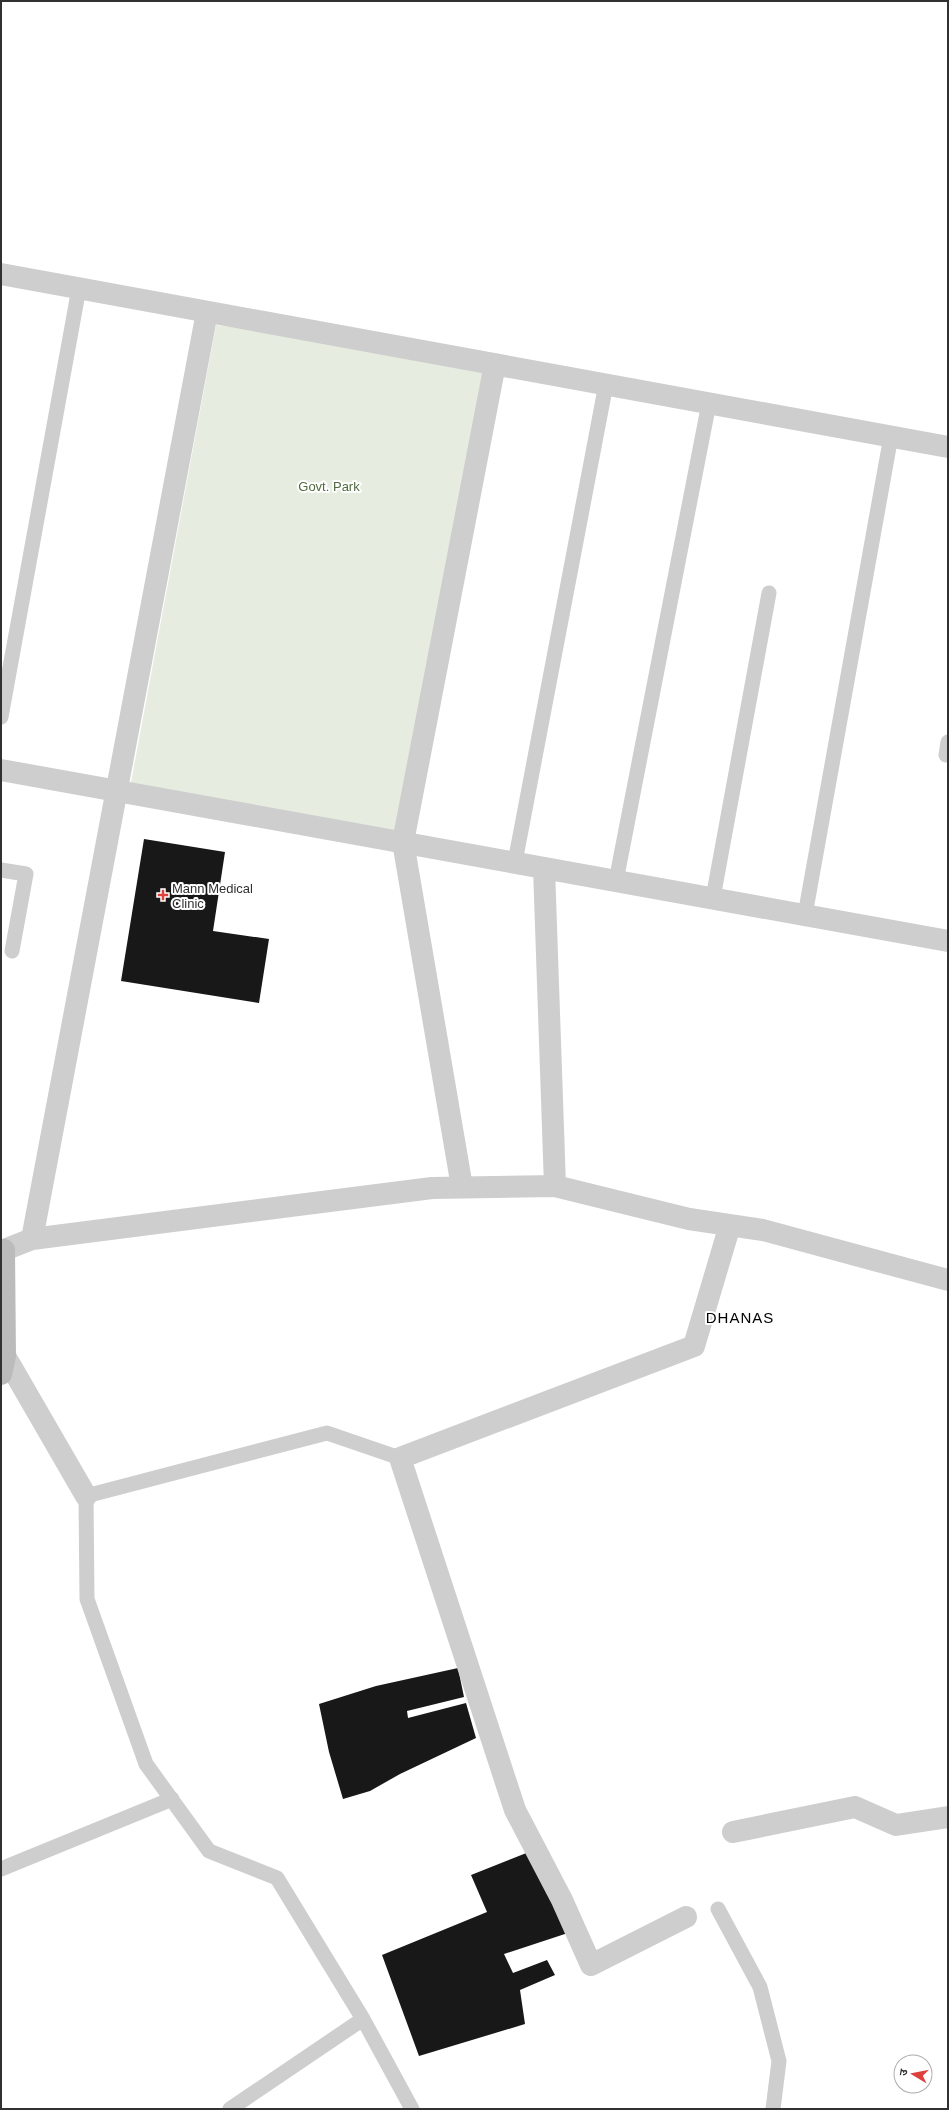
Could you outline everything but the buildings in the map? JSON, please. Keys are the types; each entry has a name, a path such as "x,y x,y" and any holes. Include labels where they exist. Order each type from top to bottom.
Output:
{"street":[{"path":"1,274 948,447"},
{"path":"32,1239 207,312"},
{"path":"462,1187 403,842 495,364"},
{"path":"1,770 948,941"},
{"path":"544,868 555,1186"},
{"path":"86,1496 3,1365 4,1250 32,1239 432,1188 555,1186 689,1220 763,1230 948,1280"},
{"path":"686,1917 591,1965 562,1900 515,1810 400,1458 694,1346 730,1225"},
{"path":"733,1832 855,1807 896,1825 948,1817"}],"lane":[{"path":"1,717 79,288"},
{"path":"515,862 606,384"},
{"path":"616,880 708,403"},
{"path":"804,915 891,436"},
{"path":"712,898 769,593"},
{"path":"1,870 26,874 12,950"},
{"path":"400,1458 327,1433 86,1496 87,1598 146,1764 209,1851 276,1878 363,2019 412,2109"},
{"path":"1,1869 172,1799"},
{"path":"718,1909 760,1987 779,2061 773,2109"},
{"path":"230,2109 363,2019"}],"green space":[{"name":"Govt. Park","path":"216,325 495,364 403,842 129,793"}],"place":[{"name":"Mann Medical Clinic","path":"163,895"}],"district":[{"name":"DHANAS","path":"740,1317"}]}
